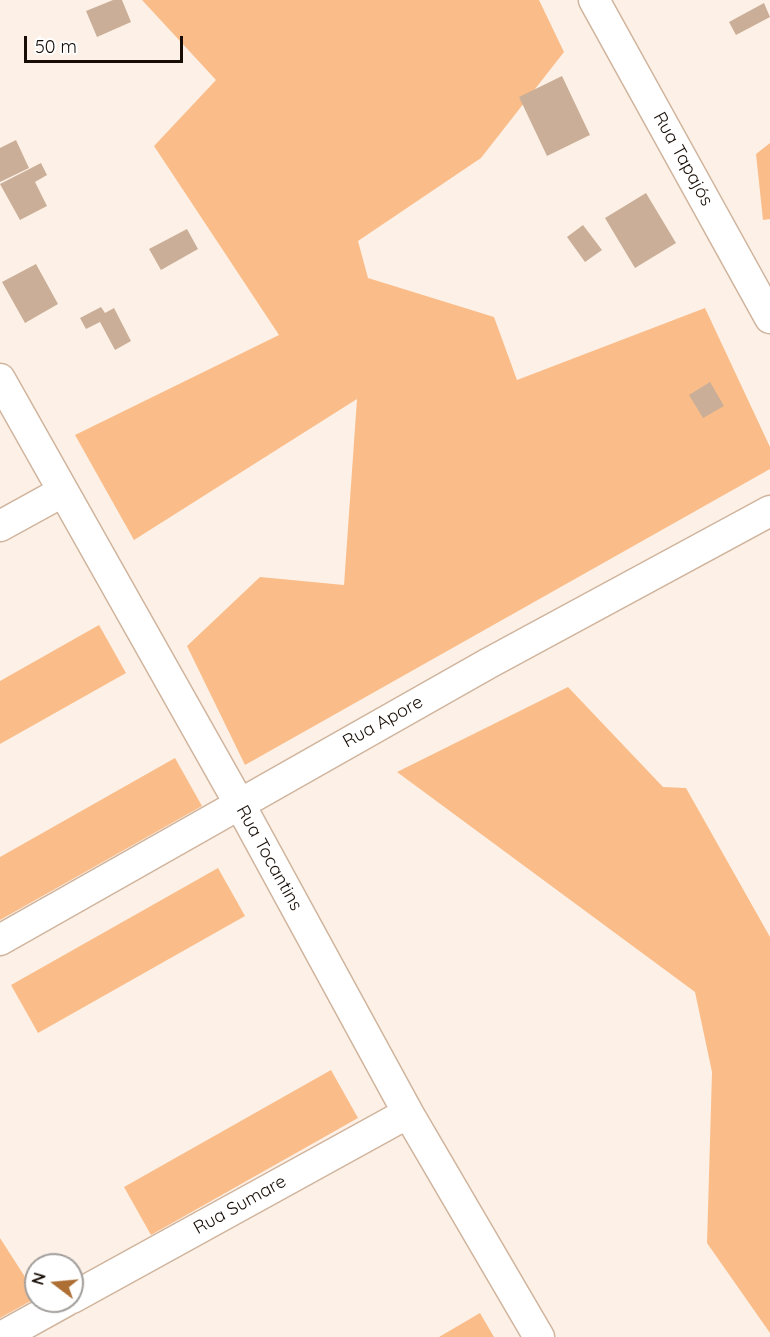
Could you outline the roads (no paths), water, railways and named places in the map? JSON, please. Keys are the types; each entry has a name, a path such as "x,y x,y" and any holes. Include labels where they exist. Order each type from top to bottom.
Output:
{"street":[{"name":"Rua Tapajós","path":"594,0 770,318"},
{"name":"Rua Tocantins","path":"0,379 239,803 408,1113 539,1337"},
{"path":"0,526 62,492"},
{"name":"Rua Apore","path":"0,940 489,663 770,511"},
{"name":"Rua Sumare","path":"84,1291 408,1113"},
{"path":"1,1337 44,1313"}]}
